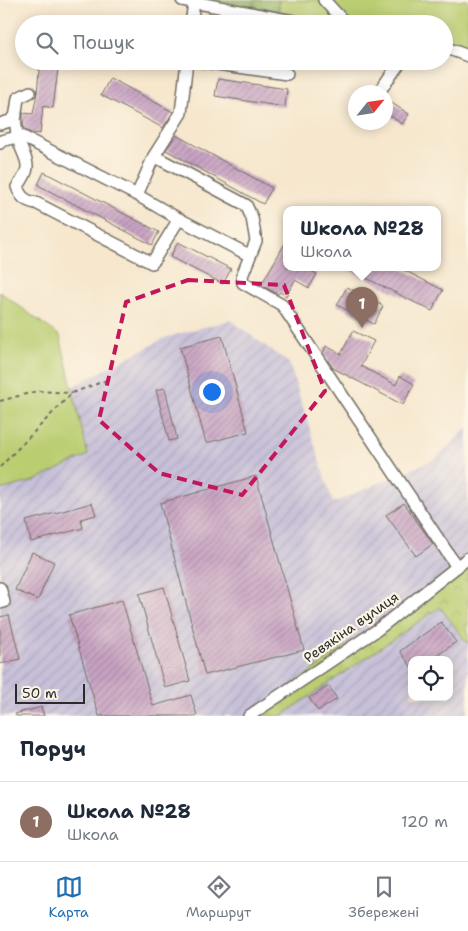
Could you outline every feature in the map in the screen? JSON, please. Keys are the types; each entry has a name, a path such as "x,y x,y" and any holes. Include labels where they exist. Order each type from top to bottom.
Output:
{"street":[{"path":"182,0 260,15"},
{"path":"324,0 338,15"},
{"path":"192,15 194,3"},
{"path":"453,50 468,56"},
{"path":"137,195 154,156 181,113 185,70"},
{"path":"260,70 288,74"},
{"path":"384,85 395,70"},
{"path":"30,92 18,98 16,116 17,136 28,164 25,177 17,187 21,196 29,202 36,203 152,263 179,219"},
{"path":"0,124 10,121 16,116"},
{"path":"0,143 17,136 137,195 179,219 250,255"},
{"path":"154,156 246,205 252,218 256,241 242,276 243,283 282,305 457,567"},
{"name":"Ревякіна вулиця","path":"249,716 376,630 468,558"},
{"path":"0,588 4,602 0,603"}],"path":[{"path":"0,401 37,391 72,393 110,379"},
{"path":"0,467 72,393"}],"highlighted area":[{"path":"188,280 284,285 325,391 242,495 159,473 99,420 126,302"}],"shaded area":[{"path":"230,320 289,363 333,503 435,459 468,427 468,558 249,716 0,716 0,490 34,481 88,455 72,387 167,337"},
{"path":"440,606 468,644 468,716 281,716"}],"green space":[{"path":"196,0 279,0 279,12 282,15 265,15"},
{"path":"279,0 468,0 468,56 453,50 453,15 282,15 279,12"},
{"path":"0,292 60,336 88,455 34,481 0,490"},
{"path":"468,558 468,644 440,607 281,716 249,716"}],"building":[{"path":"39,70 58,70 53,108 43,106 40,134 31,133 24,129 23,113 33,114"},
{"path":"110,78 173,112 163,128 101,95"},
{"path":"218,79 287,89 285,107 215,96"},
{"path":"393,104 409,114 402,124 393,118"},
{"path":"176,135 272,188 263,204 166,150"},
{"path":"44,172 159,232 152,245 38,185"},
{"path":"178,242 231,269 223,284 170,257"},
{"path":"283,247 283,271 311,271 317,274 309,288 295,280 286,296 261,285"},
{"path":"352,271 406,271 443,290 432,311"},
{"path":"347,287 383,306 374,324 337,305"},
{"path":"353,331 374,341 361,366 396,385 400,376 414,384 403,405 333,368 323,353 326,346 341,354"},
{"path":"222,336 248,432 206,443 180,347"},
{"path":"165,388 177,439 169,441 156,390"},
{"path":"256,476 304,650 205,675 160,503"},
{"path":"92,503 96,515 81,519 83,528 31,542 26,521"},
{"path":"404,503 433,544 416,556 386,515"},
{"path":"32,552 54,562 38,600 15,590"},
{"path":"164,587 190,681 165,688 139,594"},
{"path":"122,600 153,706 191,695 197,716 99,716 69,615"},
{"path":"9,615 20,659 0,664 0,617"},
{"path":"441,622 456,642 437,656 408,656 408,662 400,651"},
{"path":"329,686 337,699 318,711 309,698"},
{"path":"41,707 44,716 16,716 15,714"}],"place":[{"name":"Школа №28","path":"362,328"}]}
